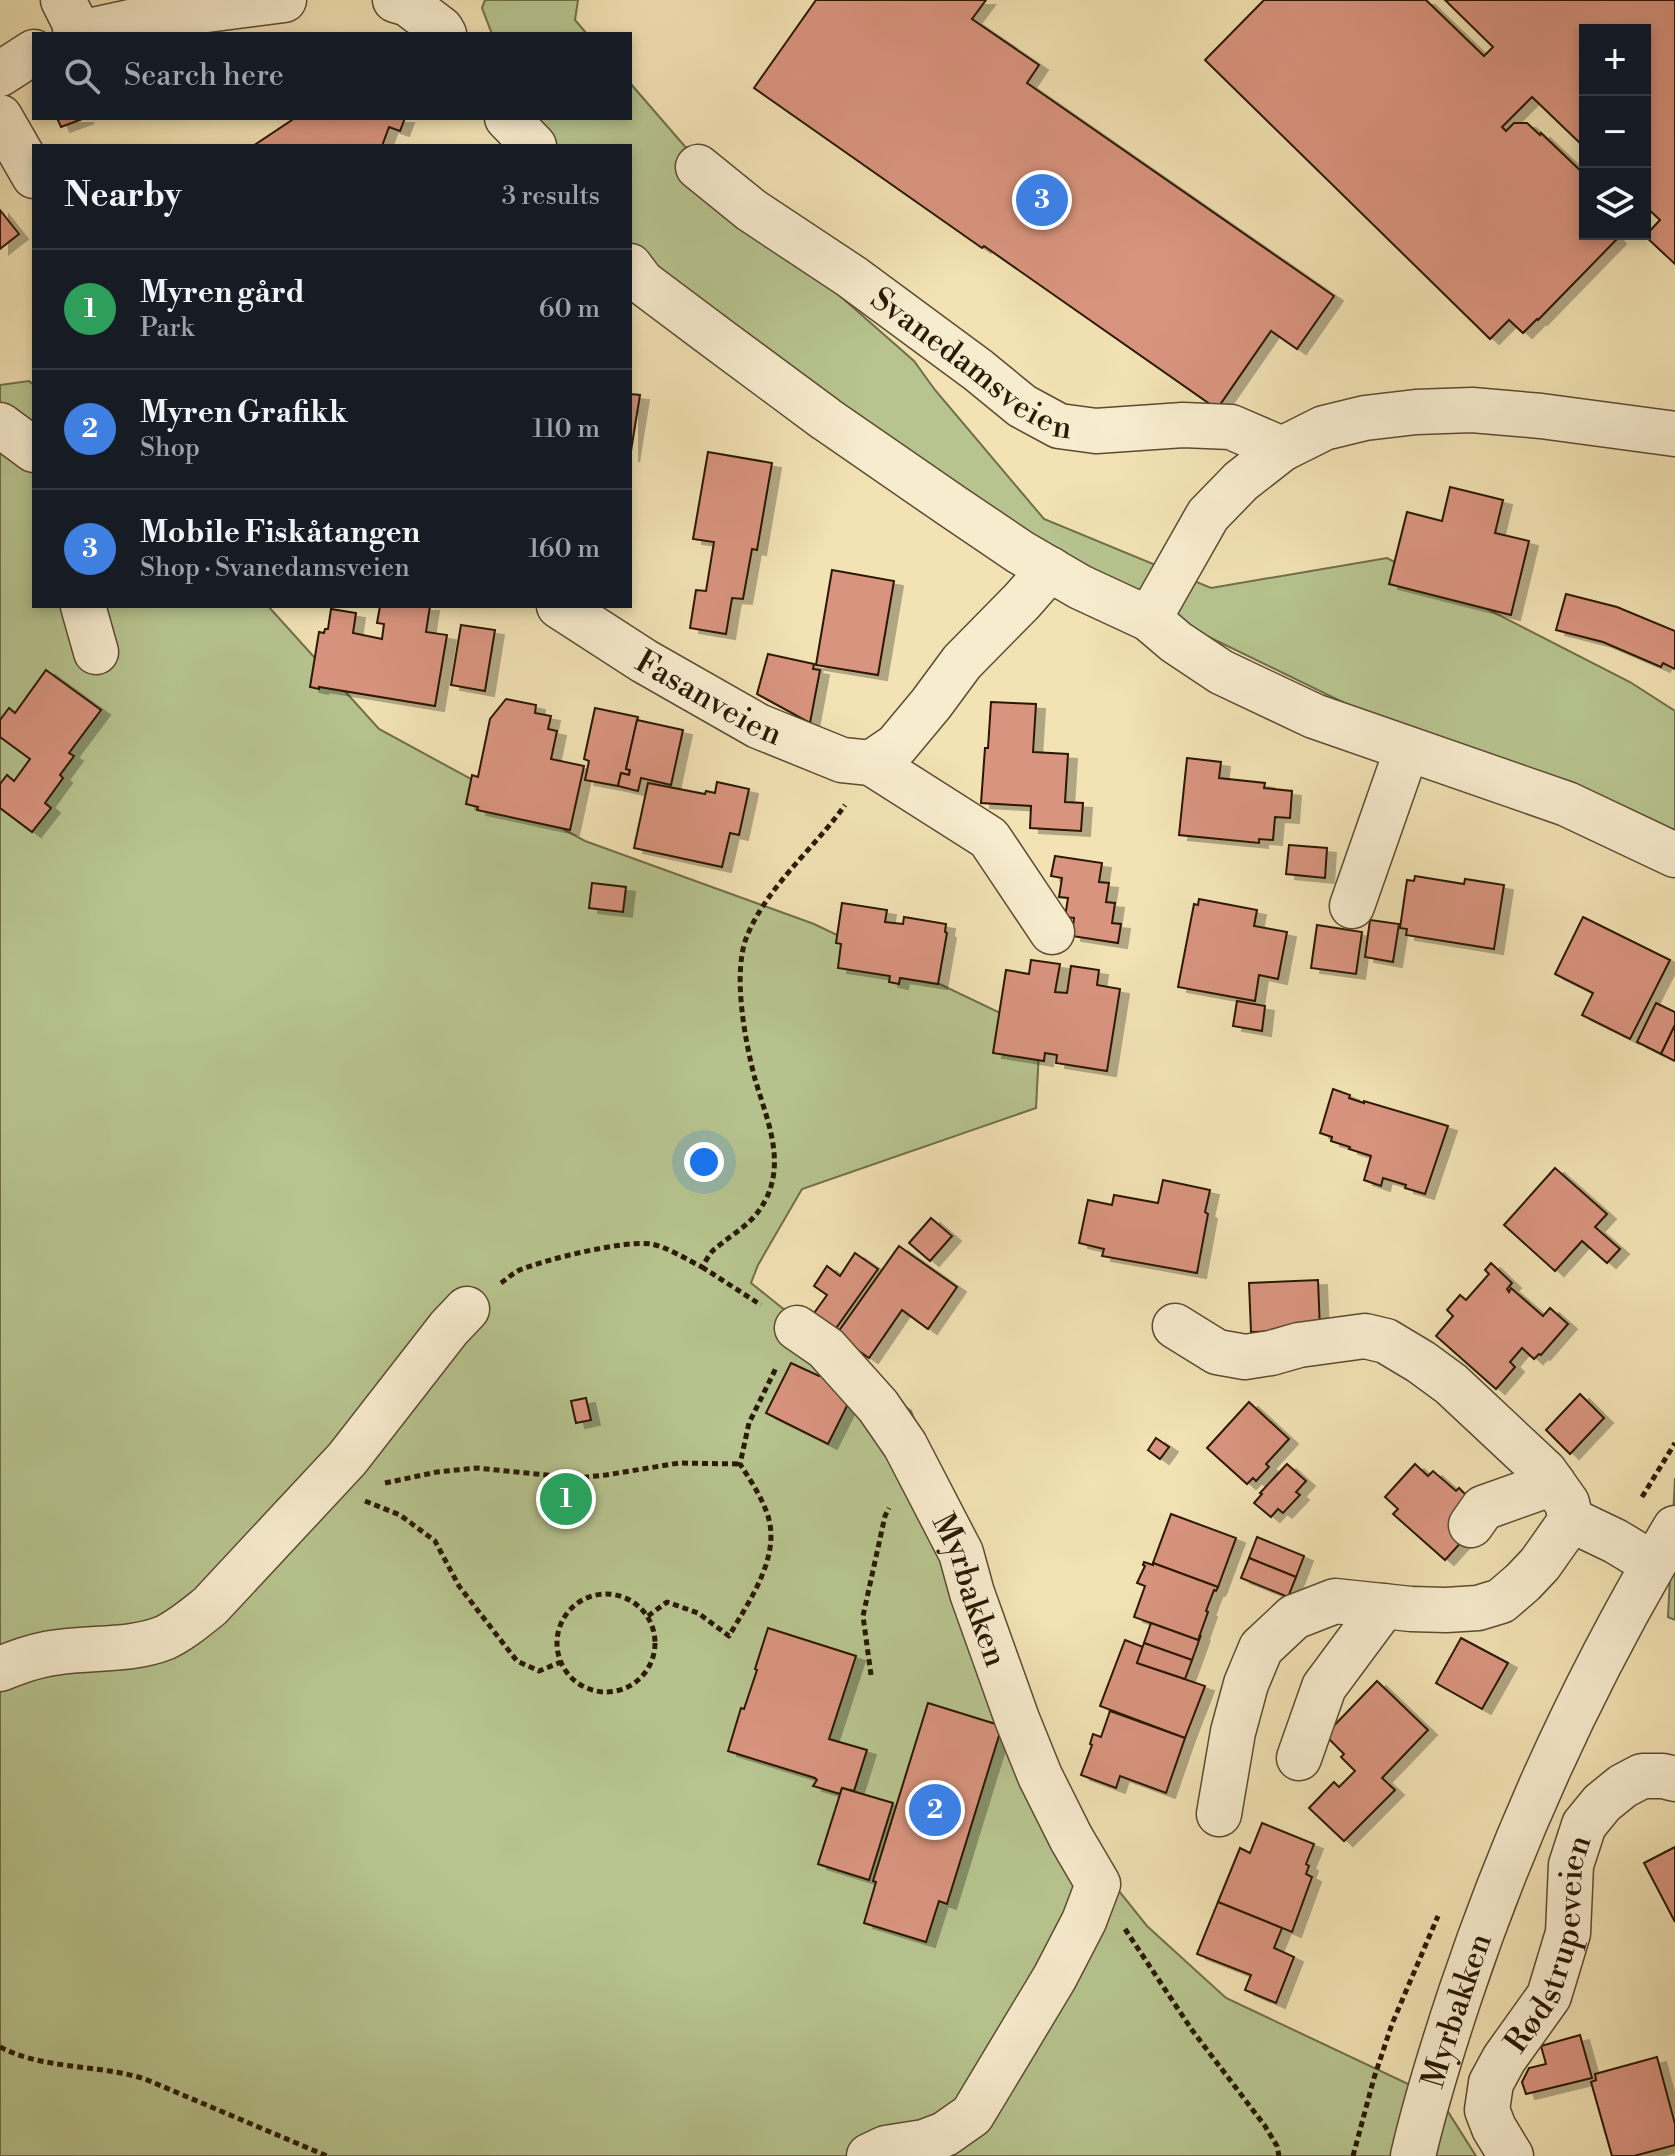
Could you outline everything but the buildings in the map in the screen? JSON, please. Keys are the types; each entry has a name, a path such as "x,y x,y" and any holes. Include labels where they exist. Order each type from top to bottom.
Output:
{"street":[{"path":"73,22 153,17 284,0"},
{"path":"395,0 449,21"},
{"path":"0,74 32,53"},
{"path":"0,117 32,173"},
{"path":"509,120 532,144"},
{"name":"Svanedamsveien","path":"698,167 751,210 852,277 1022,406 1059,426 1096,431 1183,425 1231,427 1282,449"},
{"path":"632,269 642,282 826,419 1020,552 1080,587 1149,619 1176,642 1221,672 1314,716 1567,804 1675,855"},
{"path":"1149,619 1208,515 1241,481 1282,449 1324,428 1365,418 1472,410 1675,434"},
{"path":"0,425 32,449"},
{"path":"871,763 896,746 962,662 1050,569"},
{"path":"84,608 96,652"},
{"name":"Fasanveien","path":"562,608 644,661 758,726 842,760 871,763 989,838 1052,932"},
{"path":"1352,906 1407,749"},
{"path":"0,1669 58,1652 135,1646 162,1639 185,1627 210,1606 347,1459 467,1309"},
{"name":"Myrbakken","path":"1175,1326 1217,1352 1245,1357 1299,1345 1365,1336 1386,1341 1451,1384 1545,1472 1562,1501 1615,1541 1664,1546 1591,1681 1509,1862 1472,1959 1431,2082 1413,2156"},
{"name":"Myrbakken","path":"797,1328 826,1348 878,1406 905,1445 961,1553 972,1593 1040,1776 1098,1884"},
{"path":"1219,1814 1233,1732 1246,1684 1261,1648 1294,1617 1335,1601 1446,1610 1478,1608 1501,1601 1540,1564 1562,1501 1483,1508 1471,1525"},
{"path":"1299,1758 1324,1687 1384,1606"},
{"name":"Rødstrupeveien","path":"1511,2156 1487,2110 1491,2083 1504,2059 1549,1996 1568,1933 1571,1865 1584,1825 1602,1803 1642,1776 1675,1779"},
{"path":"869,2156 886,2148 924,2142 945,2134 972,2115 1055,1977 1084,1921 1098,1884"}],"path":[{"path":"702,1267 713,1249 735,1235 760,1209 768,1195 774,1169 772,1134 754,1074 740,998 740,962 747,936 766,901 844,807 871,763"},
{"path":"467,1309 519,1270 597,1250 654,1244 702,1267 797,1328 749,1423 740,1464 767,1511 772,1548 757,1585 729,1636 698,1613 667,1602 648,1616"},
{"path":"324,1484 385,1483 476,1468 577,1478 679,1463 740,1464"},
{"path":"871,1675 863,1616 881,1530 885,1516 916,1467"},
{"path":"324,1484 400,1515 435,1541 459,1586 517,1661 539,1671 561,1662"},
{"path":"606,1593 623,1597 638,1605 648,1616 654,1632 655,1649 650,1665 639,1679 618,1690 601,1692 584,1687 561,1662 558,1633 564,1617 575,1604 589,1596 606,1593"},
{"path":"1098,1884 1192,2030 1265,2126 1277,2146 1279,2156"},
{"path":"0,2047 34,2060 125,2073 145,2079 327,2156"}],"green space":[{"path":"485,0 578,0 575,20 585,32 491,32 482,8"},
{"path":"632,85 733,202 914,361 1044,519 1211,588 1387,558 1630,682 1675,711 1675,871 1579,817 1139,603 934,484 632,259 632,144 535,144 526,120 632,120"},
{"path":"29,381 32,383 32,608 270,608 379,729 585,841 814,924 1040,1032 1036,1108 802,1189 758,1265 751,1283 911,1411 985,1592 1082,1845 1147,1926 1226,1998 1440,2099 1476,2156 0,2156 0,385"},
{"path":"1675,1478 1675,1620 1668,1617"}],"place":[{"name":"Mobile Fiskåtangen","path":"1042,200"},
{"name":"Myren gård","path":"566,1499"},
{"name":"Myren Grafikk","path":"935,1810"}]}
